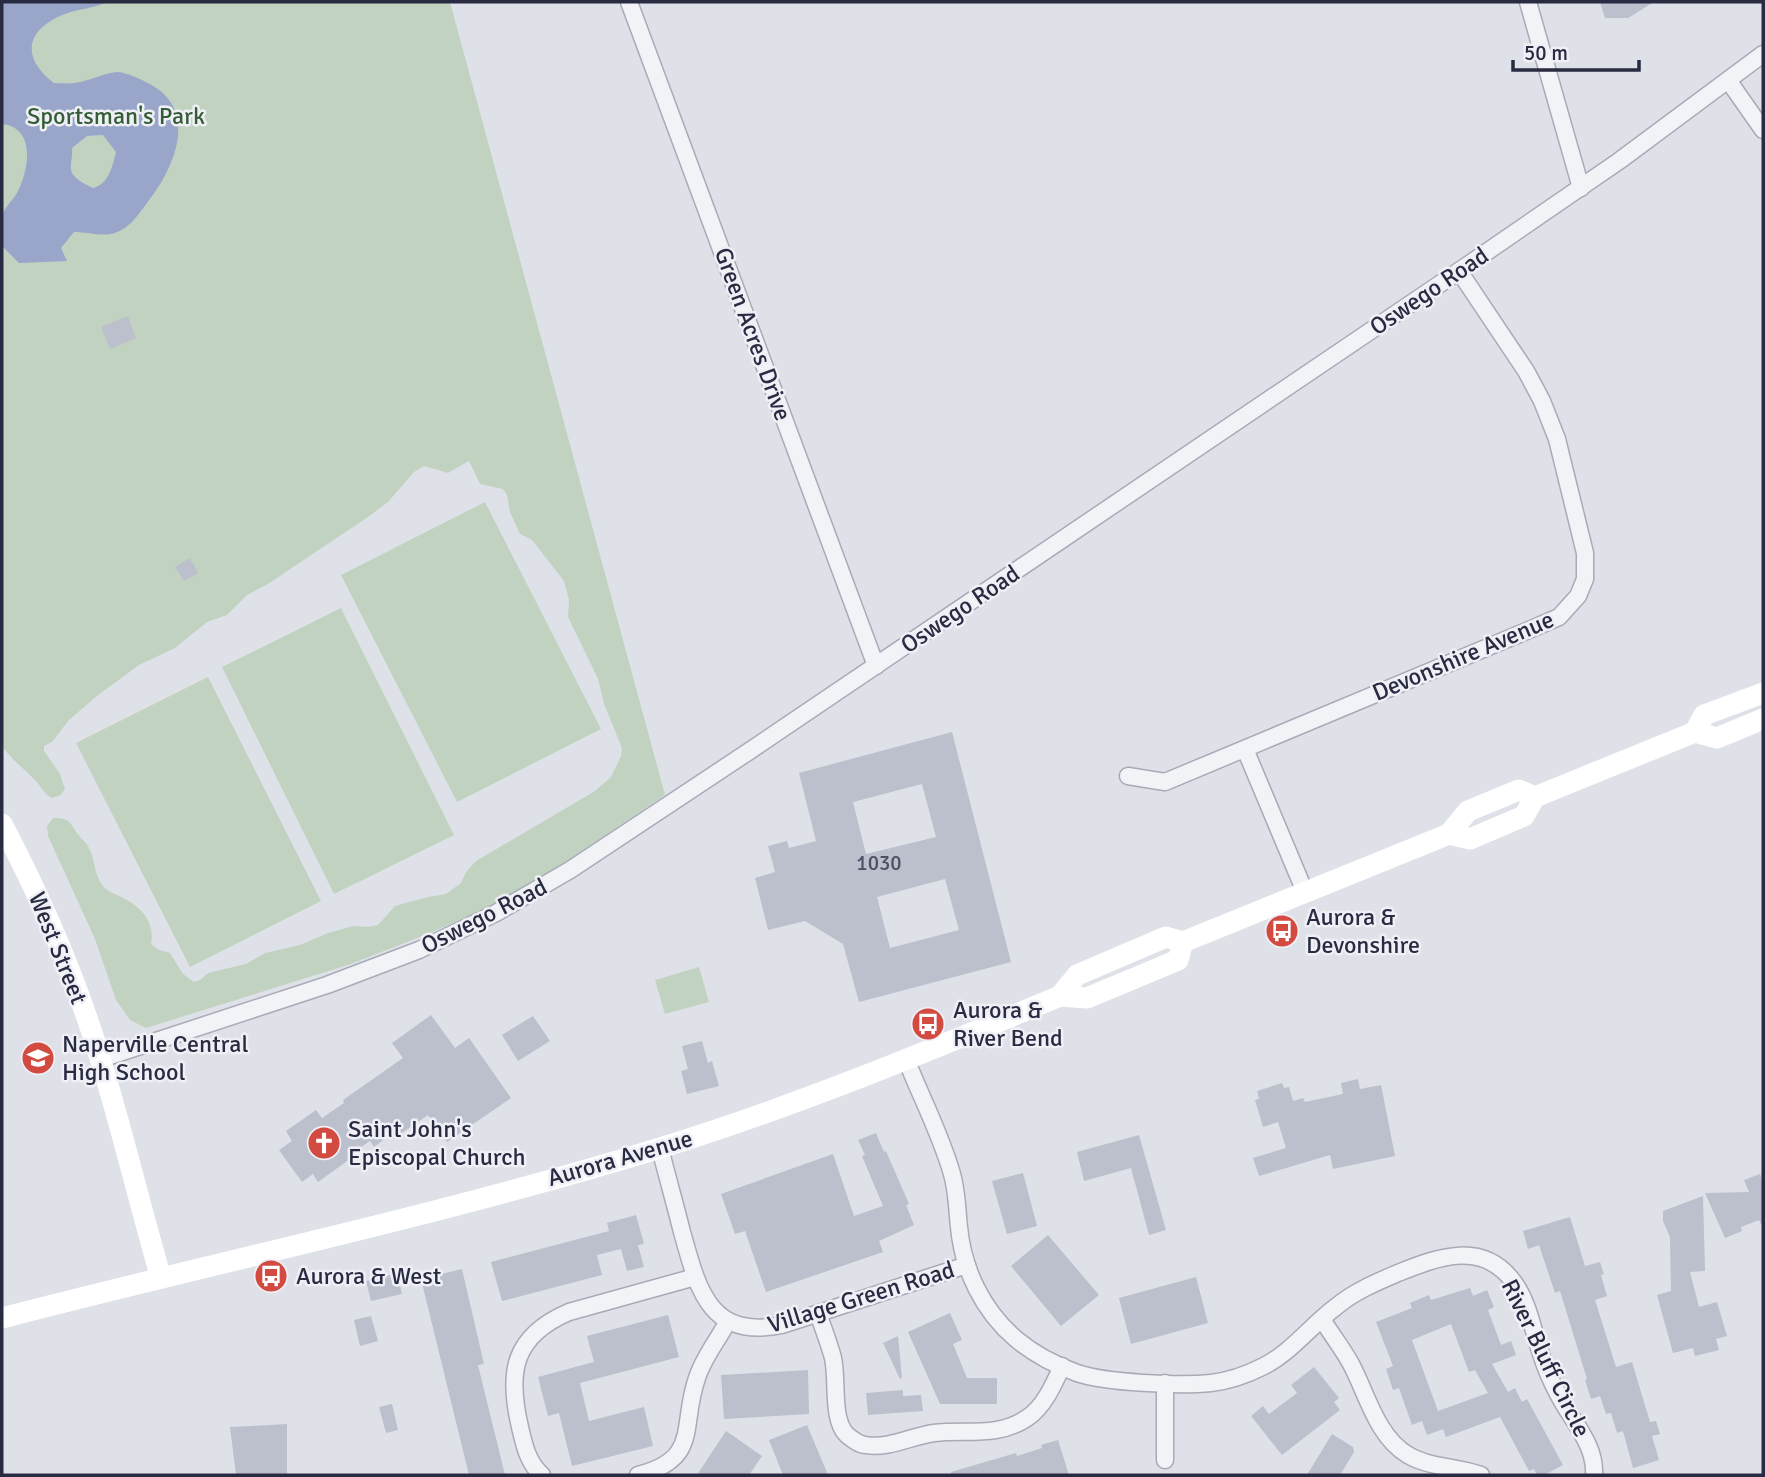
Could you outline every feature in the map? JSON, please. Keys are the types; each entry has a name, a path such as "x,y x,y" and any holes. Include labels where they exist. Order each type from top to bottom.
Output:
{"main road":[{"name":"Aurora Avenue","path":"1695,732 1704,715 1763,693"},
{"name":"Aurora Avenue","path":"2,1318 476,1199 660,1148 778,1109 1060,996 1077,975 1166,937 1183,942 1450,834 1470,839 1524,816 1535,797 1695,732 1717,738 1763,719"},
{"name":"West Street","path":"2,824 52,926 100,1059 161,1278"}],"street":[{"name":"Green Acres Drive","path":"629,2 876,666"},
{"path":"1528,2 1581,188"},
{"name":"Oswego Road","path":"100,1059 380,966 496,913 570,870 1581,188 1763,54"},
{"path":"1728,80 1763,130"},
{"name":"Devonshire Avenue","path":"1128,776 1165,782 1559,617 1578,596 1585,579 1585,553 1550,421 1526,370 1459,271"},
{"path":"1245,749 1305,892"},
{"name":"River Bluff Circle","path":"905,1059 953,1177 961,1246 974,1285 992,1314 1006,1330 1041,1357 1095,1377 1210,1383 1246,1374 1279,1356 1353,1294 1433,1259 1461,1255 1488,1261 1515,1283 1558,1394 1589,1446 1594,1461 1594,1475"},
{"path":"638,1475 654,1471 671,1462 682,1448 686,1440 690,1402 698,1374 727,1321 703,1297 695,1278 660,1148"},
{"name":"Village Green Road","path":"727,1321 766,1328 967,1265"},
{"path":"542,1475 528,1458 514,1402 514,1374 520,1355 536,1331 554,1318 569,1312 695,1278"},
{"path":"818,1313 833,1359 837,1384 837,1415 841,1427 847,1435 866,1446 888,1444 934,1433 979,1433 1008,1427 1029,1417 1039,1406 1062,1366"},
{"path":"1322,1319 1350,1362 1391,1441 1407,1455 1427,1463 1481,1475"},
{"path":"1165,1460 1166,1382"}],"green space":[{"name":"Sportsman's Park","path":"2,2 450,2 665,795 550,872 495,904 351,964 146,1028 130,1020 116,1000 95,939 48,836 47,826 53,818 70,823 88,846 103,886 143,913 150,924 151,944 170,953 183,974 194,982 208,973 246,964 265,953 300,945 328,933 353,926 378,925 395,906 446,894 461,883 476,861 595,791 611,777 622,748 604,704 598,679 568,617 569,600 564,581 532,540 520,534 503,489 480,484 469,461 448,473 424,466 414,472 388,502 368,517 268,584 247,595 227,615 207,622 175,648 139,665 97,696 69,720 52,742 44,746 44,751 60,774 65,789 61,795 52,798 49,796 5,751 2,746"},
{"path":"485,502 601,729 457,802 341,575"},
{"path":"341,608 454,835 334,894 222,667"},
{"path":"208,677 321,901 190,967 76,743"},
{"path":"699,967 709,1002 665,1014 655,980"}],"water":[{"path":"2,2 108,2 65,14 42,27 32,44 36,63 54,83 75,83 117,72 129,74 148,83 164,94 174,108 178,123 178,140 173,157 157,189 128,226 102,235 74,232 61,248 67,261 19,263 2,246 2,221 4,211 22,182 27,151 20,133 13,127 2,124","holes":["103,135 116,152 109,174 98,186 93,188 72,173 72,148 87,136"]}],"building":[{"path":"1600,2 1654,2 1628,18 1605,18"},
{"path":"128,316 136,338 110,349 101,327"},
{"path":"190,558 198,573 184,581 175,567"},
{"path":"952,732 1011,962 859,1002 843,944 805,921 768,930 755,878 775,872 768,846 787,841 789,848 816,841 799,773","holes":["922,784 936,837 866,854 853,802","945,879 959,930 890,948 877,897"]},
{"path":"431,1015 455,1048 469,1038 511,1098 447,1142 428,1115 393,1139 390,1135 374,1147 370,1141 318,1182 313,1174 302,1182 279,1150 292,1141 286,1131 316,1110 322,1118 403,1058 392,1043"},
{"path":"533,1016 550,1041 518,1061 502,1035"},
{"path":"702,1041 708,1063 712,1061 719,1086 687,1094 681,1071 688,1069 682,1046"},
{"path":"1358,1079 1360,1089 1381,1085 1395,1156 1333,1169 1330,1155 1259,1176 1253,1158 1286,1148 1278,1122 1263,1127 1255,1100 1259,1099 1257,1091 1282,1083 1284,1088 1289,1087 1293,1101 1303,1098 1305,1102 1343,1094 1341,1083"},
{"path":"876,1133 909,1204 906,1205 914,1225 879,1241 883,1252 766,1292 745,1231 735,1234 721,1194 833,1154 854,1216 883,1206 858,1140"},
{"path":"1139,1135 1166,1230 1149,1235 1131,1168 1084,1181 1077,1152"},
{"path":"1023,1173 1037,1226 1007,1234 992,1181"},
{"path":"1760,1174 1763,1182 1763,1228 1759,1220 1741,1227 1742,1231 1725,1238 1705,1193 1749,1192 1744,1180"},
{"path":"1703,1196 1705,1271 1690,1272 1699,1307 1717,1302 1727,1336 1716,1339 1719,1350 1695,1356 1693,1348 1673,1353 1657,1295 1671,1291 1670,1237 1663,1221 1663,1211"},
{"path":"636,1215 644,1244 638,1245 644,1267 627,1271 621,1249 597,1255 602,1275 502,1301 491,1262 609,1231 607,1223"},
{"path":"1570,1217 1585,1266 1600,1262 1604,1274 1601,1275 1607,1296 1595,1300 1616,1367 1632,1362 1650,1422 1656,1421 1660,1434 1652,1436 1659,1460 1633,1468 1623,1431 1617,1433 1611,1413 1606,1414 1600,1396 1591,1399 1560,1291 1555,1293 1539,1245 1528,1249 1523,1231"},
{"path":"1048,1235 1099,1295 1061,1326 1011,1266"},
{"path":"462,1269 484,1364 478,1365 505,1475 469,1475 421,1279"},
{"path":"397,1273 402,1294 371,1301 366,1281"},
{"path":"1196,1277 1208,1323 1131,1344 1119,1298"},
{"path":"1470,1288 1473,1296 1487,1290 1494,1307 1488,1310 1501,1345 1511,1341 1516,1355 1492,1364 1508,1392 1515,1388 1522,1402 1527,1399 1563,1465 1544,1475 1537,1475 1534,1469 1529,1471 1500,1417 1446,1437 1443,1429 1427,1435 1422,1421 1412,1425 1399,1388 1393,1390 1386,1369 1393,1366 1376,1322 1412,1308 1410,1303 1429,1295 1431,1300","holes":["1451,1324 1469,1372 1475,1370 1488,1393 1438,1411 1412,1340"]},
{"path":"950,1313 962,1340 953,1344 967,1378 997,1378 997,1404 940,1404 908,1332"},
{"path":"668,1315 679,1357 580,1383 589,1421 644,1407 653,1446 572,1466 559,1413 548,1416 538,1377 594,1362 587,1336"},
{"path":"371,1316 378,1341 360,1346 354,1320"},
{"path":"898,1336 902,1378 900,1379 883,1343"},
{"path":"1314,1367 1339,1398 1334,1402 1340,1410 1282,1455 1251,1416 1263,1406 1269,1414 1297,1393 1291,1385"},
{"path":"808,1370 809,1414 724,1419 721,1375"},
{"path":"903,1390 903,1396 921,1395 923,1411 868,1415 866,1393"},
{"path":"392,1404 398,1430 386,1433 379,1407"},
{"path":"287,1424 287,1475 236,1475 230,1427"},
{"path":"807,1425 828,1475 783,1475 769,1440"},
{"path":"726,1431 762,1456 749,1475 697,1475"},
{"path":"1332,1434 1353,1447 1354,1452 1340,1475 1307,1475"},
{"path":"1058,1440 1069,1475 952,1475 951,1472 1016,1453 1017,1456"}],"place":[{"name":"Aurora & Devonshire","path":"1282,931"},
{"name":"Aurora & River Bend","path":"928,1024"},
{"name":"Naperville Central High School","path":"38,1058"},
{"name":"Saint John's Episcopal Church","path":"324,1143"},
{"name":"Aurora & West","path":"271,1276"}]}
